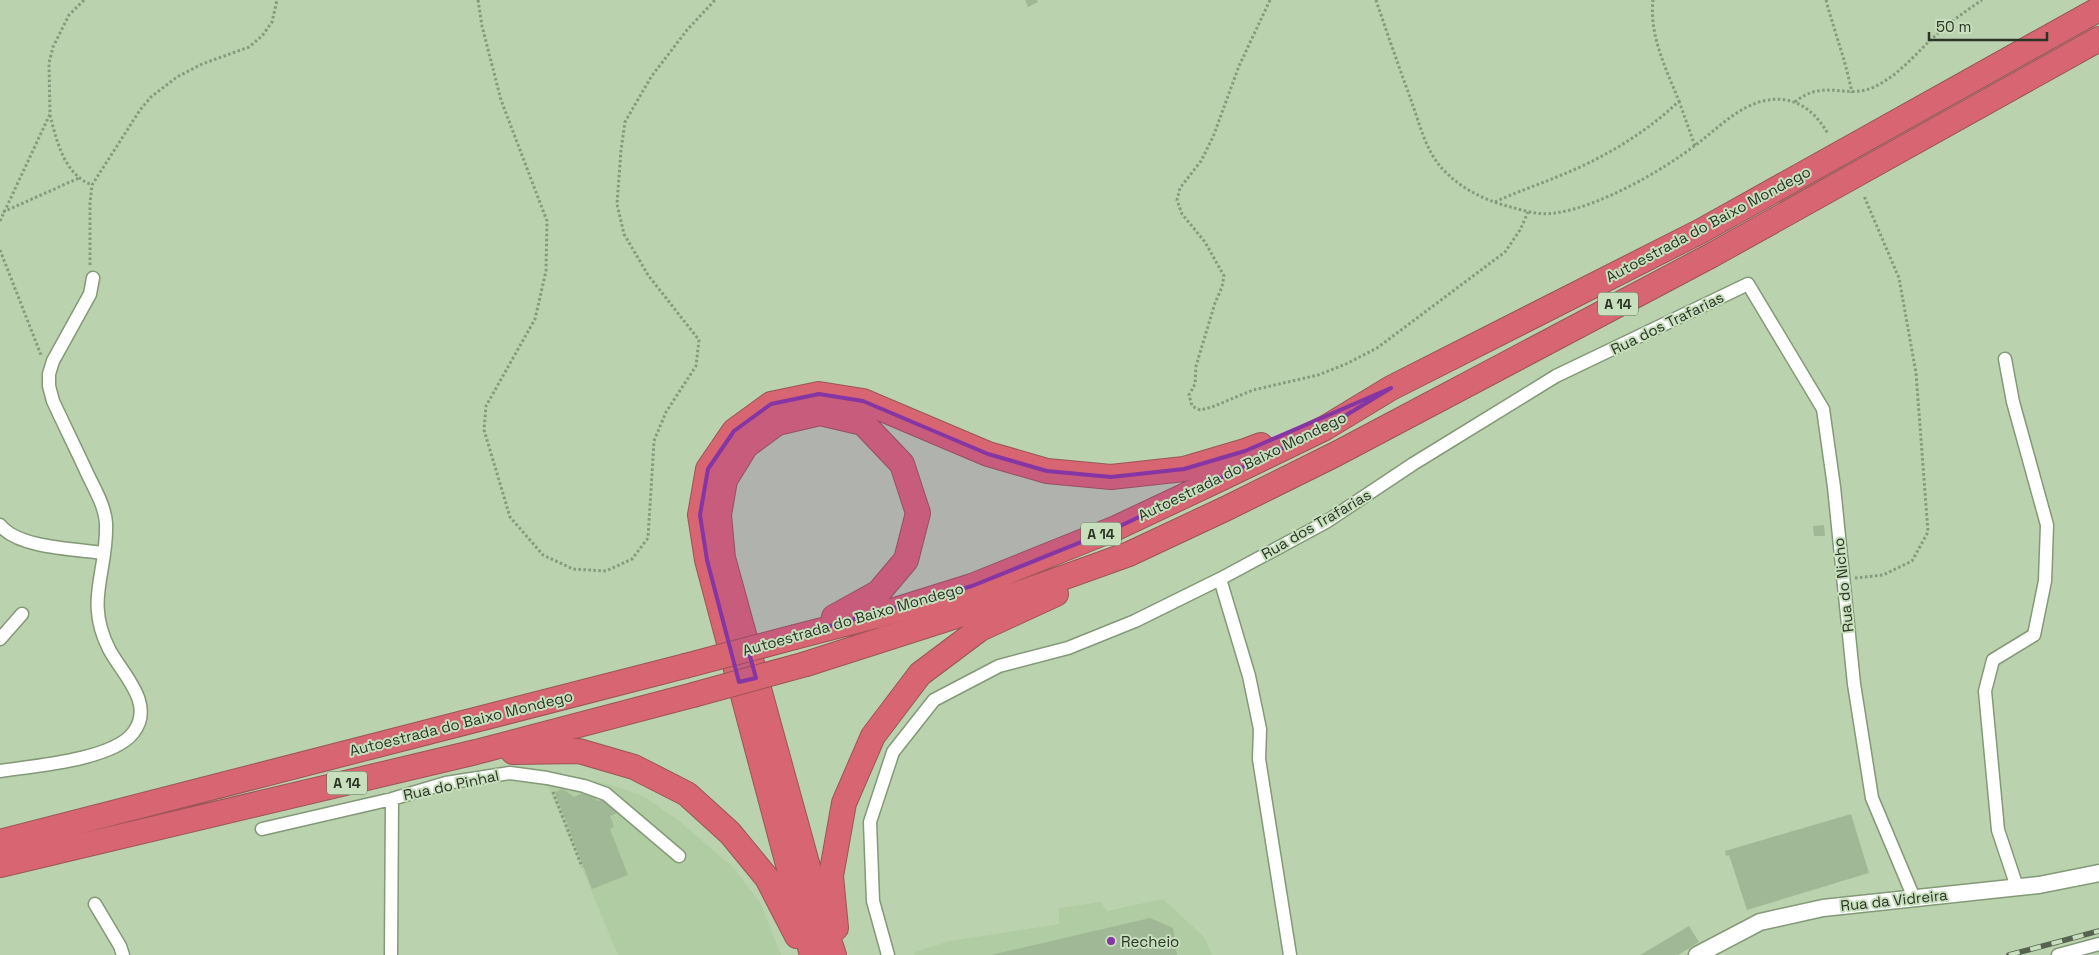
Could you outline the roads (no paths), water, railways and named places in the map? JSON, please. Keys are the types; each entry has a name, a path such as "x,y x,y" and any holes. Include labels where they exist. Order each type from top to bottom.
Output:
{"highway":[{"name":"Autoestrada do Baixo Mondego","path":"0,842 876,616 972,586 1116,528 1324,428 1390,388 1701,231 2099,9"},
{"name":"Autoestrada do Baixo Mondego","path":"0,865 476,752 806,664 959,615 1129,554 1226,509 1336,454 1694,264 2099,39"},
{"path":"812,955 707,560 700,515 708,469 734,431 771,404 819,394 863,401 988,454 1047,471 1111,477 1184,469 1245,451 1390,388"},
{"path":"795,637 879,592 906,560 918,513 902,464 863,424 820,413 777,423 746,446 725,480 719,515 723,558 824,925 834,955"},
{"path":"838,955 831,876 844,803 873,736 920,674 980,629 1046,599 1129,554"},
{"path":"476,752 579,751 634,766 686,794 730,833 767,878 794,929 805,955"}],"street":[{"path":"0,771 90,756 125,740 133,734 142,715 141,705 134,689 110,651 97,617 97,599 104,554 106,522 98,498 53,402 49,386 49,374 57,350 90,294 93,278"},
{"name":"Rua dos Trafarias","path":"888,955 873,901 870,822 893,752 934,700 999,666 1068,648 1136,621 1220,579 1326,522 1413,464 1556,376 1748,284"},
{"name":"Rua do Nicho","path":"1748,284 1822,408 1834,487 1854,684 1872,798 1914,898"},
{"path":"2006,359 2013,402 2048,525 2045,581 2034,635 1993,660 1985,691 1998,830 2017,887"},
{"path":"0,525 6,532 28,542 104,554"},
{"path":"1220,579 1249,676 1260,729 1259,759 1290,955"},
{"path":"0,639 22,614"},
{"name":"Rua do Pinhal","path":"392,955 392,799 446,783 510,773 547,778 584,786 606,794 679,856"},
{"path":"262,828 392,799"},
{"name":"Rua da Vidreira","path":"1697,955 1760,922 1823,908 2017,887 2099,873"},
{"path":"95,904 120,946 123,955"},
{"path":"2058,955 2099,944"}],"railway":[{"path":"2009,955 2099,931"}],"place":[{"name":"Recheio","path":"1111,941"}]}
